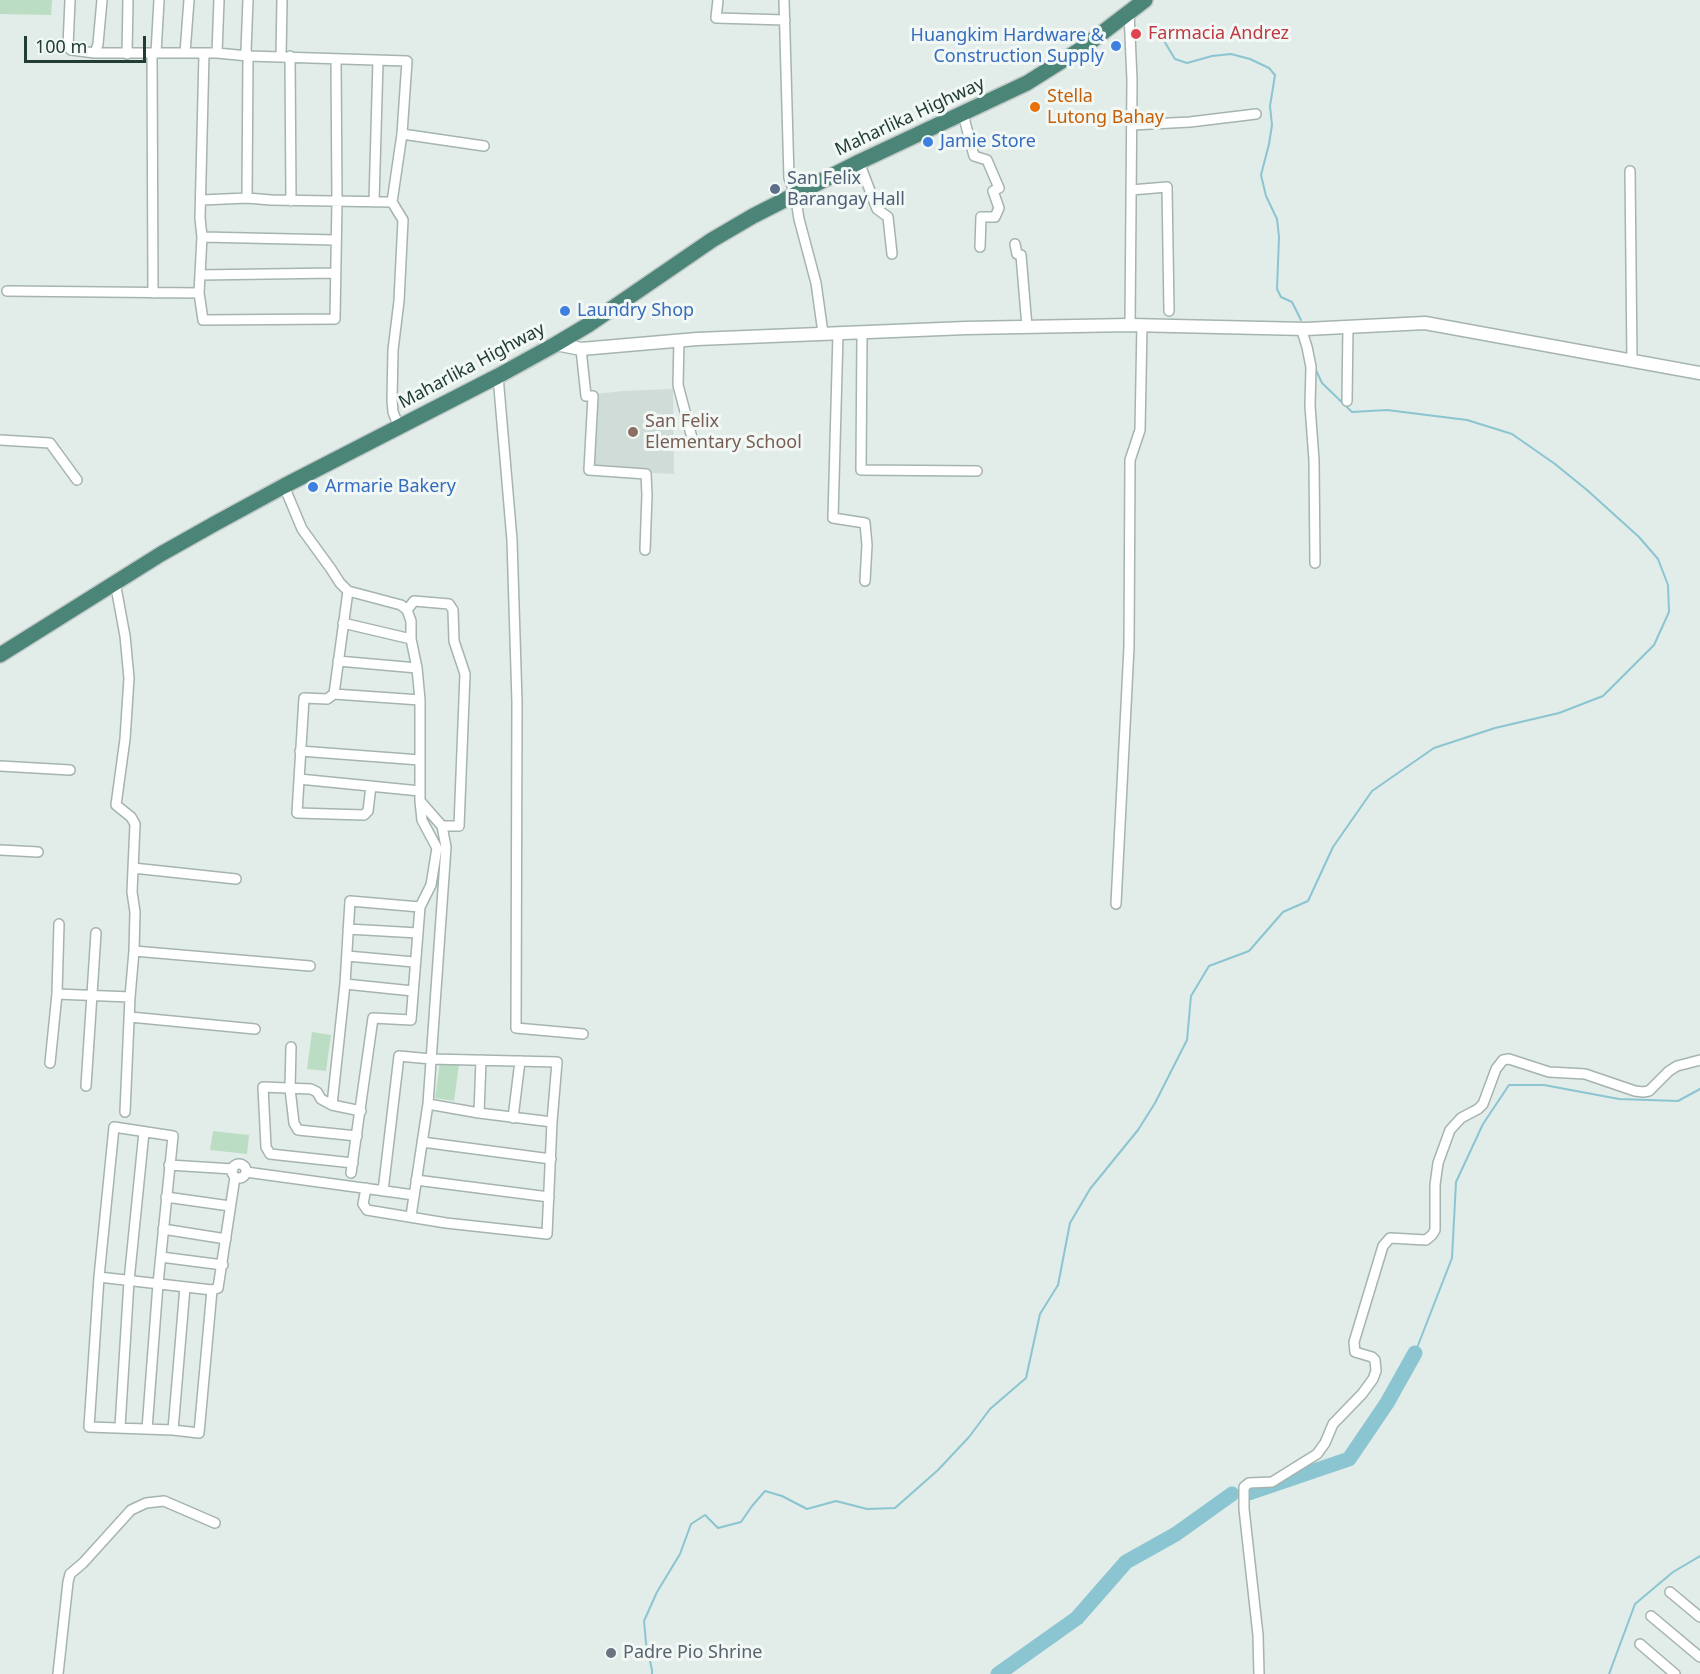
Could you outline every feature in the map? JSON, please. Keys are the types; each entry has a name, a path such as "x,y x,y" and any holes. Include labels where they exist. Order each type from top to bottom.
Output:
{"highway":[{"name":"Maharlika Highway","path":"0,655 162,554 284,486 556,344 588,325 712,240 795,194 1027,82 1081,49 1145,0"}],"street":[{"path":"70,0 68,47 71,50 127,54 217,53 407,62 402,134 392,202 403,220 399,301 393,350 392,400 393,412 399,427"},
{"path":"95,53 102,0"},
{"path":"127,54 128,0"},
{"path":"153,293 154,53 159,0"},
{"path":"185,53 189,0"},
{"path":"217,53 219,0"},
{"path":"247,198 248,0"},
{"path":"282,0 291,201"},
{"path":"718,0 716,18 785,20"},
{"path":"784,0 789,178 795,194 799,219 816,283 823,333"},
{"path":"1116,904 1129,647 1130,460 1140,430 1131,190 1132,80 1129,12"},
{"path":"204,54 200,218 202,237 199,293 203,320 335,319 336,59"},
{"path":"374,201 378,61"},
{"path":"963,114 974,156 987,160 999,188 993,191 999,208 995,217 981,217 980,247"},
{"path":"1132,124 1190,122 1256,114"},
{"path":"402,134 484,147"},
{"path":"859,162 877,209 888,217 892,254"},
{"path":"1630,171 1632,361"},
{"path":"1131,190 1167,187 1169,311"},
{"path":"202,200 247,198 392,202"},
{"path":"202,237 336,240"},
{"path":"1016,244 1017,254 1021,255 1027,327"},
{"path":"200,275 335,273"},
{"path":"7,291 199,293"},
{"path":"556,344 581,349 679,340 1027,327 1136,325 1301,328 1425,323 1700,373"},
{"path":"1347,401 1348,326"},
{"path":"1301,328 1311,367 1310,406 1314,460 1316,563"},
{"path":"862,333 861,470 977,471"},
{"path":"838,334 833,518 865,523 867,545 865,581"},
{"path":"679,340 678,385 692,438"},
{"path":"581,349 586,396 593,396 589,470 646,474 645,550"},
{"path":"498,376 512,540 517,702 516,1028 583,1034"},
{"path":"0,440 50,442 76,480"},
{"path":"284,486 302,530 340,583 348,591 401,605 407,610 411,621 411,639 417,668 420,700 422,820 437,848 431,885 420,908 411,1020 374,1018 361,1111 352,1168 270,1154 266,1147 263,1087 311,1089 332,1105 361,1111"},
{"path":"115,582 125,636 129,678 126,739 116,805 131,817 135,824 132,892 135,912 134,951 125,1112"},
{"path":"348,591 334,693 327,699 304,698 297,813 364,815 368,811 371,786"},
{"path":"407,610 414,601 449,604 453,610 452,635 465,674 459,826 442,826"},
{"path":"343,624 411,639"},
{"path":"338,661 417,668"},
{"path":"334,693 420,700"},
{"path":"300,751 420,760"},
{"path":"0,766 70,770"},
{"path":"299,779 371,786 420,796 442,826 446,847 428,1104 411,1216"},
{"path":"0,850 38,852"},
{"path":"133,868 236,879"},
{"path":"332,1105 345,984 350,902 420,908"},
{"path":"50,1062 57,994 59,924"},
{"path":"348,929 418,933"},
{"path":"86,1086 96,933"},
{"path":"134,951 310,966"},
{"path":"347,956 414,963"},
{"path":"345,984 413,991"},
{"path":"57,994 130,997"},
{"path":"130,1017 255,1029"},
{"path":"291,1047 290,1089 294,1124 298,1130 357,1136"},
{"path":"366,1188 363,1204 367,1210 446,1223 548,1234 552,1122 557,1062 399,1056 383,1191"},
{"path":"1259,1674 1258,1635 1244,1509 1244,1487 1249,1483 1272,1482 1317,1454 1325,1443 1333,1424 1373,1379 1377,1365 1375,1360 1355,1352 1354,1342 1383,1246 1390,1238 1426,1240 1435,1230 1435,1185 1438,1163 1450,1130 1455,1123 1483,1104 1496,1069 1503,1060 1509,1059 1548,1072 1585,1074 1643,1092 1649,1091 1677,1066 1700,1060"},
{"path":"479,1113 481,1060"},
{"path":"513,1118 520,1061"},
{"path":"428,1104 552,1122"},
{"path":"147,1429 158,1284 173,1136 114,1127 99,1277 90,1427 199,1433 212,1290"},
{"path":"120,1427 129,1281 144,1132"},
{"path":"422,1142 551,1160"},
{"path":"170,1165 234,1173"},
{"path":"99,1277 212,1290 218,1288 236,1165 245,1167 246,1172 414,1195"},
{"path":"416,1180 549,1197"},
{"path":"166,1197 230,1206"},
{"path":"163,1230 226,1239"},
{"path":"161,1257 223,1265"},
{"path":"173,1430 185,1287"},
{"path":"58,1674 70,1574 83,1563 131,1510 146,1503 164,1501 215,1522"},
{"path":"1670,1592 1700,1617"},
{"path":"1651,1616 1700,1656"},
{"path":"1640,1644 1675,1674"}],"shaded area":[{"name":"San Felix Elementary School","path":"673,389 674,474 590,470 594,394"}],"green space":[{"path":"0,0 52,0 51,15 0,14"},
{"path":"312,1032 331,1035 326,1071 307,1069"},
{"path":"440,1062 459,1064 454,1101 435,1098"},
{"path":"213,1131 249,1135 247,1154 210,1150"}],"waterway":[{"path":"1158,31 1175,59 1187,63 1212,56 1231,54 1250,59 1269,68 1275,75 1270,106 1272,125 1261,175 1266,196 1277,219 1279,237 1277,289 1281,297 1292,302 1301,320"},
{"path":"652,1674 644,1621 657,1592 680,1554 691,1524 705,1515 718,1528 741,1522 765,1491 782,1496 807,1509 836,1501 867,1509 895,1508 938,1470 969,1437 990,1409 1026,1378 1040,1314 1058,1285 1070,1223 1090,1189 1138,1130 1155,1103 1187,1040 1191,996 1209,966 1249,951 1283,912 1308,901 1333,847 1372,791 1434,748 1495,728 1559,713 1603,696 1654,645 1669,612 1668,585 1658,559 1639,537 1587,490 1512,434 1467,420 1387,410 1352,412 1322,383 1315,368"},
{"path":"1415,1353 1452,1258 1456,1182 1483,1124 1509,1085 1544,1085 1619,1099 1678,1101 1700,1089"},
{"path":"1249,1493 1349,1459 1387,1403 1415,1353"},
{"path":"998,1674 1077,1618 1126,1562 1176,1534 1232,1494"},
{"path":"1609,1674 1635,1604 1673,1572 1700,1556"}],"place":[{"name":"Farmacia Andrez","path":"1136,34"},
{"name":"Huangkim Hardware & Construction Supply","path":"1116,46"},
{"name":"Stella Lutong Bahay","path":"1035,107"},
{"name":"Jamie Store","path":"928,142"},
{"name":"San Felix Barangay Hall","path":"775,189"},
{"name":"Laundry Shop","path":"565,311"},
{"name":"San Felix Elementary School","path":"633,432"},
{"name":"Armarie Bakery","path":"313,487"},
{"name":"Padre Pio Shrine","path":"611,1653"}]}
